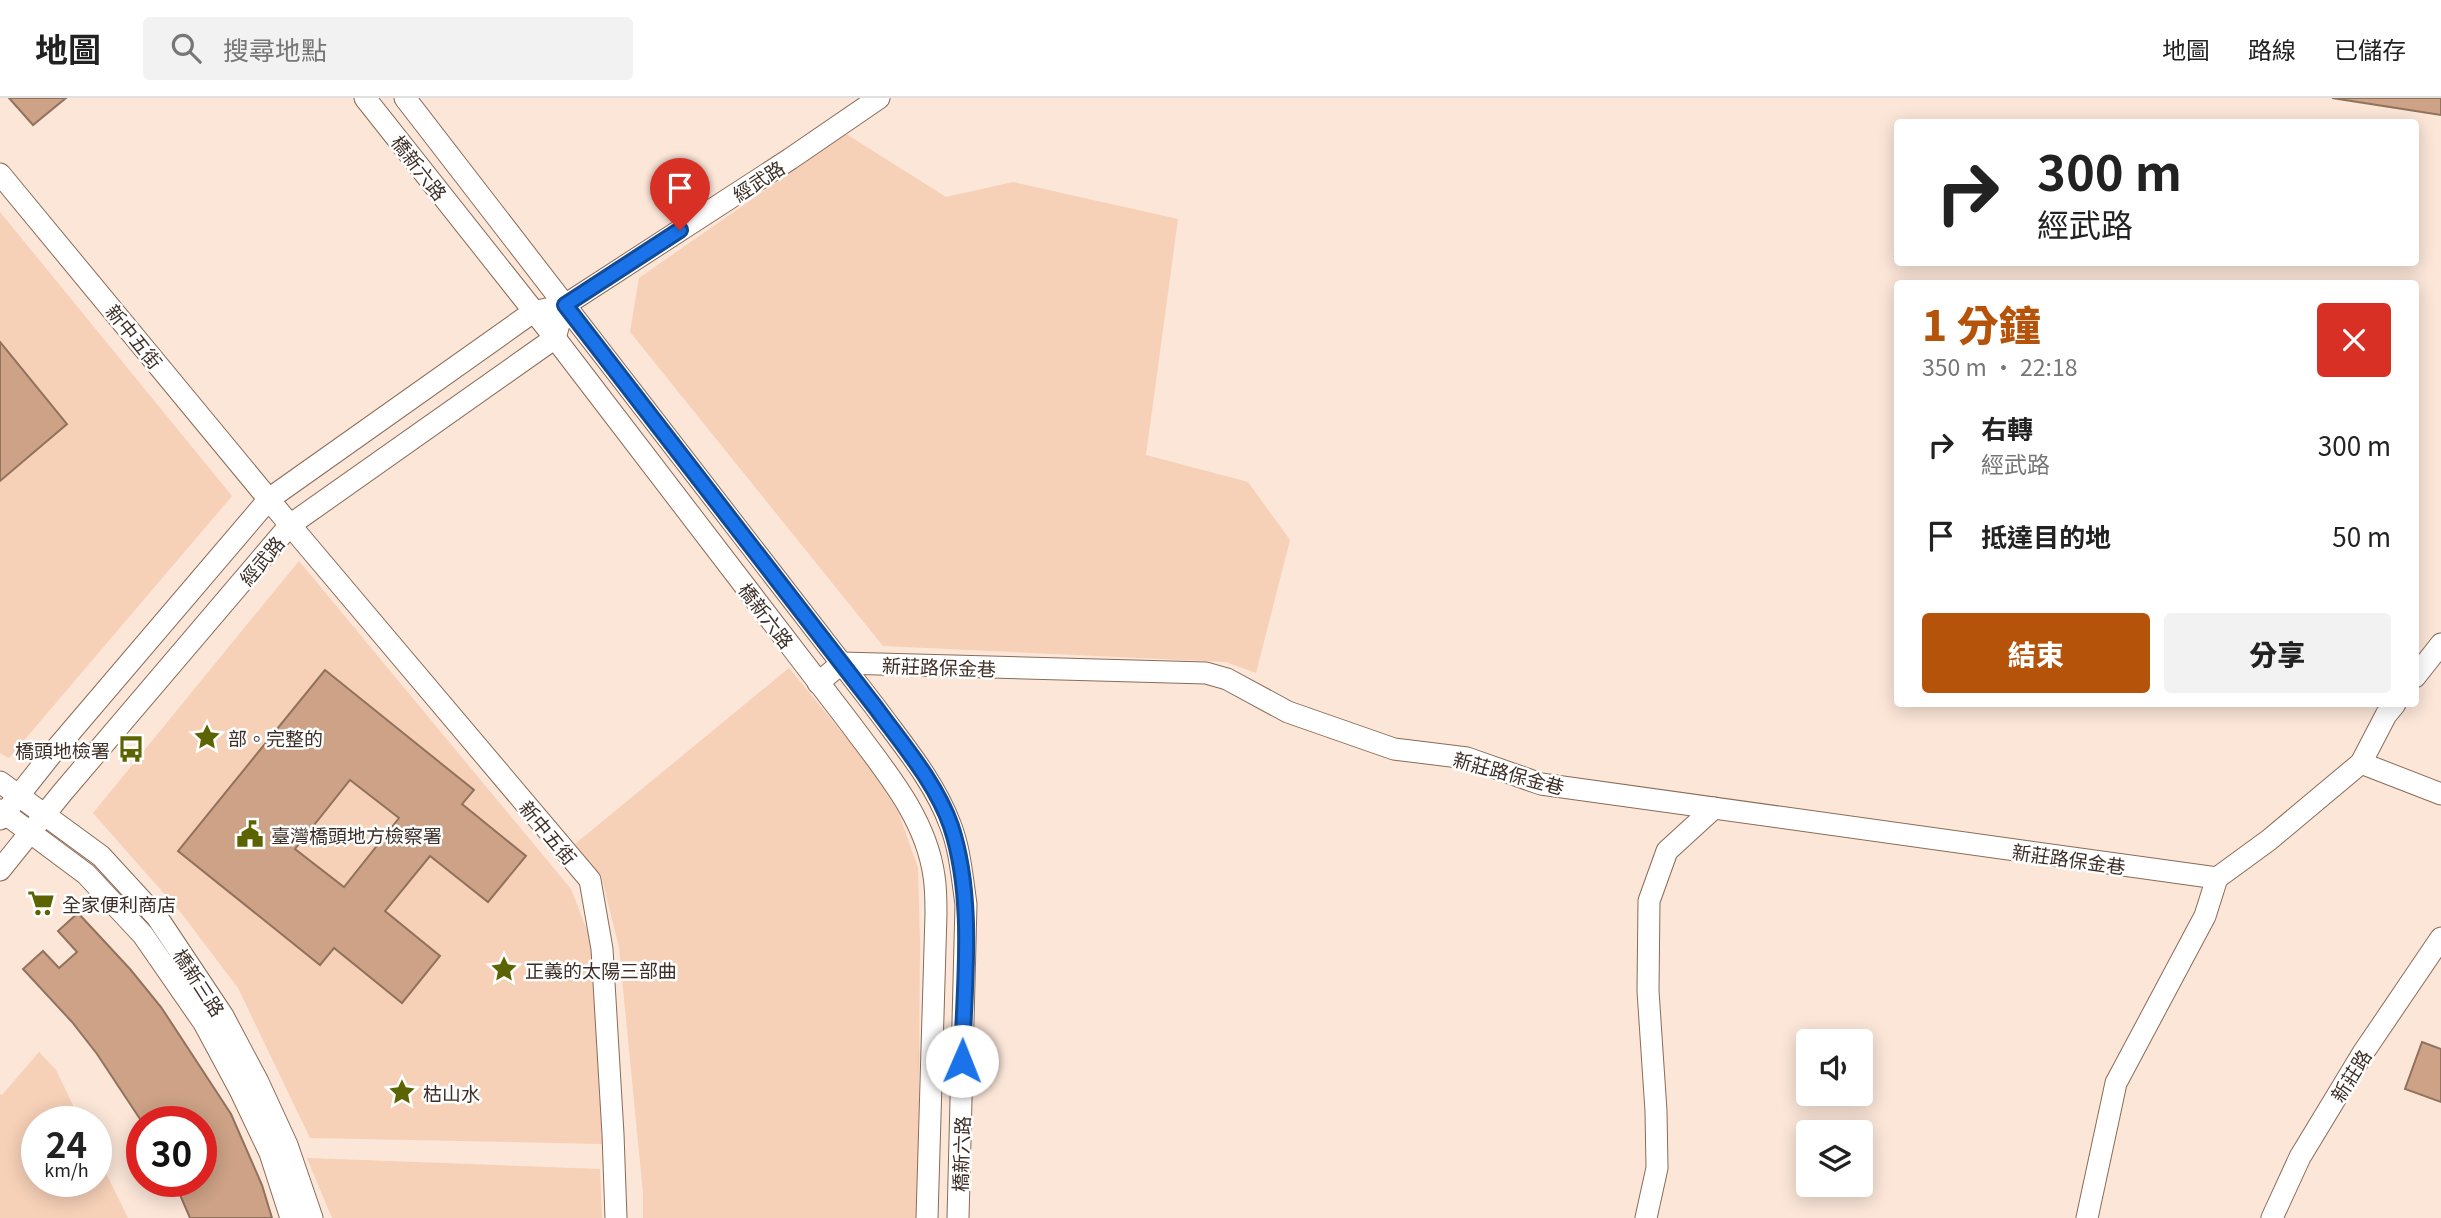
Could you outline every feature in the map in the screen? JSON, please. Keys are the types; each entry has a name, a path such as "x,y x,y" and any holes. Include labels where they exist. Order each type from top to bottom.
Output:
{"street":[{"name":"橋新六路","path":"365,98 555,338 899,789 917,823 934,874 936,914 927,1218"},
{"name":"橋新六路","path":"405,98 842,663 922,772 951,825 961,864 966,904 958,1218"},
{"name":"經武路","path":"1,814 269,499 533,312 565,305 879,98"},
{"name":"新中五街","path":"0,174 290,525 590,880 602,949 614,1134 616,1218"},
{"path":"555,338 565,305"},
{"name":"經武路","path":"0,870 44,814 290,525 555,338"},
{"path":"2419,672 2441,644"},
{"path":"818,683 842,663"},
{"name":"新莊路保金巷","path":"842,663 1206,673 1227,679 1288,712 1394,749 1467,758 1541,784 2217,878"},
{"path":"2087,1218 2116,1083 2205,916 2217,878 2269,840 2361,763 2393,707"},
{"path":"2361,763 2441,794"},
{"name":"橋新三路","path":"0,782 101,856 157,917 223,1016 258,1082 287,1145 312,1218"},
{"path":"1646,1218 1657,1168 1648,991 1648,901 1668,851 1714,808"},
{"name":"橋新三路","path":"1,814 86,874 143,935 210,1035 270,1153 291,1218"},
{"name":"新莊路","path":"2272,1218 2300,1157 2363,1053 2441,938"}],"shaded area":[{"path":"846,134 946,197 1013,182 1178,219 1146,455 1248,482 1290,540 1256,673 1226,662 883,646 630,332 639,278"},
{"path":"0,212 232,496 9,758 0,753"},
{"path":"299,561 571,889 592,943 602,1144 310,1138 238,988 182,914 93,813"},
{"path":"789,668 866,762 898,811 918,868 918,1218 643,1218 643,1193 619,947 601,875 575,844"},
{"path":"39,1052 56,1070 73,1106 21,1106 21,1197 112,1197 112,1186 128,1218 0,1218 0,1094 2,1095"},
{"path":"307,1158 600,1169 602,1218 332,1218"}],"building":[{"path":"9,98 66,98 33,125"},
{"path":"2332,98 2441,98 2441,115"},
{"path":"0,342 67,424 0,481"},
{"name":"臺灣橋頭地方檢察署","path":"325,670 474,790 462,804 526,856 488,902 430,856 385,911 440,956 402,1003 334,948 320,965 178,851","holes":["350,780 399,818 344,887 295,849"]},
{"path":"78,913 161,1007 231,1114 262,1185 272,1218 190,1218 181,1197 217,1197 217,1106 131,1106 72,1022 23,969 43,951 59,968 77,952 58,931"},
{"path":"2422,1042 2441,1049 2441,1102 2405,1089"}],"place":[{"name":"部。完整的","path":"207,737"},
{"name":"橋頭地檢署","path":"131,749"},
{"name":"臺灣橋頭地方檢察署","path":"250,834"},
{"name":"全家便利商店","path":"41,903"},
{"name":"正義的太陽三部曲","path":"504,969"},
{"name":"枯山水","path":"402,1092"}],"route":[{"path":"680,230 565,305 813,629 842,663 922,772 937,797 951,825 961,864 966,904 962,1061"}]}
